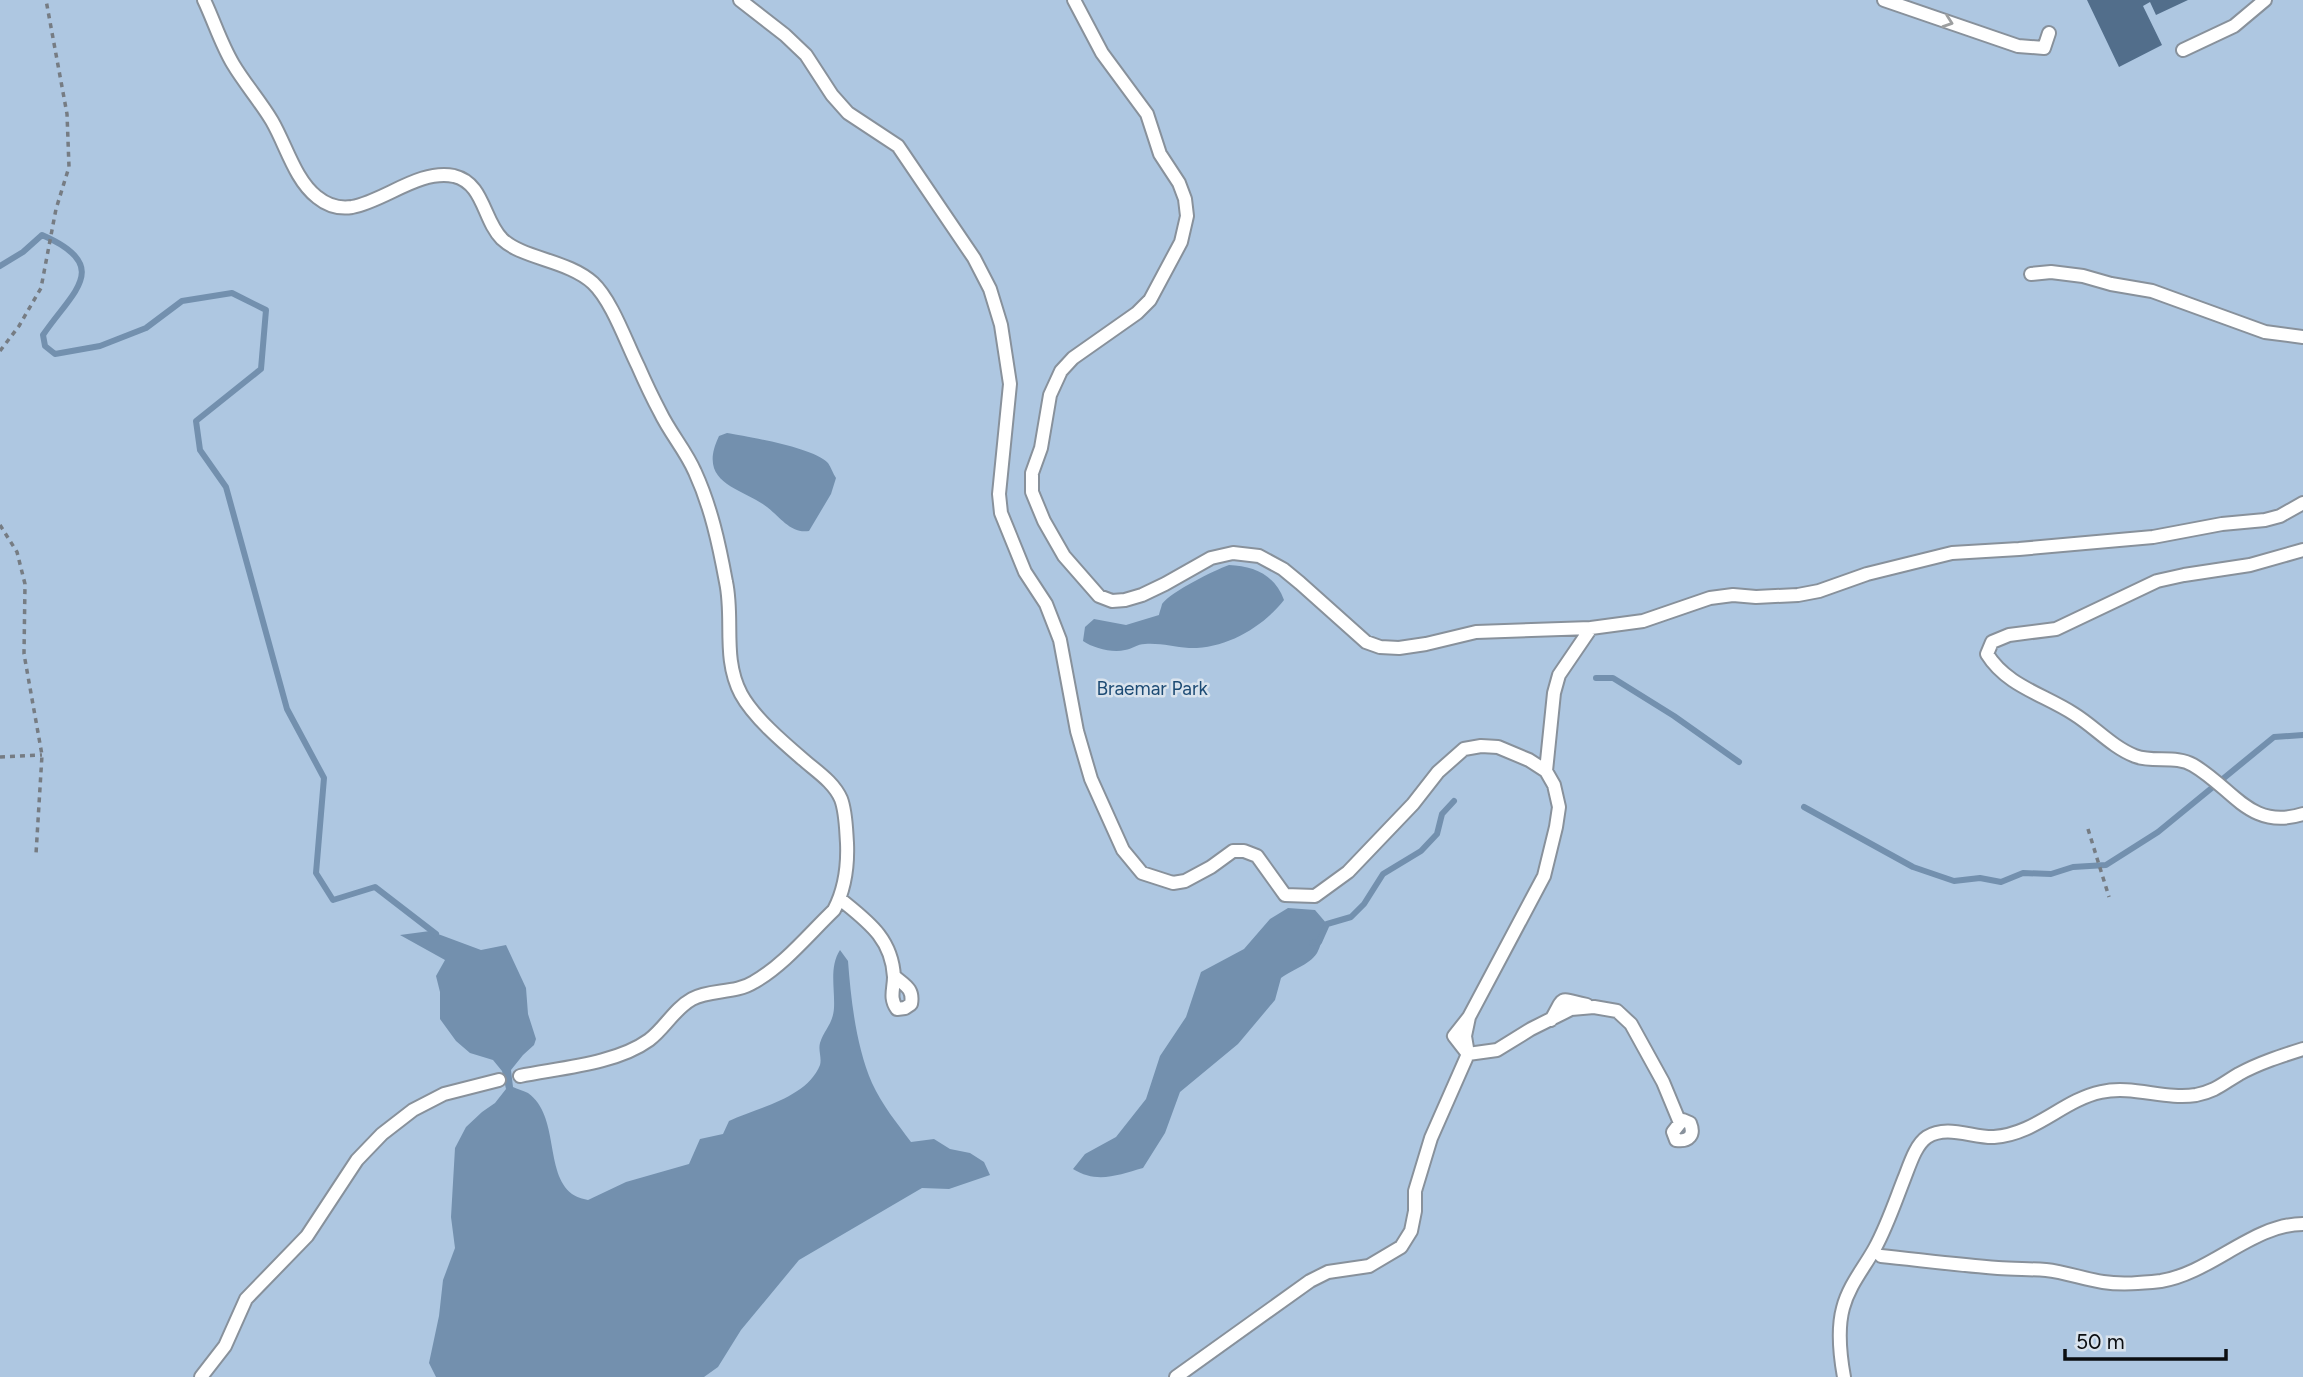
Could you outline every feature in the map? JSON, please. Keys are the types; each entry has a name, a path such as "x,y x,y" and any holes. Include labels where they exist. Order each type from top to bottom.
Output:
{"lane":[{"path":"204,0 233,64 272,122 308,188 318,198 333,207 348,208 434,177 449,175 461,178 481,198 484,211 502,238 512,246 571,269 594,284 601,293 660,414 694,469 709,506 727,585 731,668 740,692 766,724 822,776 840,797 846,822 845,885 834,910 787,955 754,982 742,988 700,995 691,1000 679,1008 649,1040 629,1051 520,1076"},
{"path":"740,0 806,54 832,95 848,113 898,146 974,258 990,289 1001,325 1010,384 999,494 1001,513 1026,572 1046,604 1060,640 1077,731 1091,779 1123,850 1142,873 1173,883 1185,881 1234,852 1244,851 1257,856 1285,895 1315,896 1348,872 1438,772 1464,749 1498,747 1529,760 1546,771 1554,785 1559,807 1544,876 1469,1017 1454,1035 1468,1054"},
{"path":"1074,0 1102,53 1147,114 1160,154 1179,183 1187,216 1181,242 1150,300 1137,313 1073,358 1061,371 1050,395 1041,448 1032,473 1032,492 1044,521 1064,556 1099,597 1112,601 1125,600 1165,584 1211,558 1234,552 1259,555 1283,569 1366,642 1380,647 1426,644 1476,632 1591,628 1643,621 1710,598 1819,592 1867,573 1952,552 2153,537 2222,524 2265,520 2280,516 2303,503"},
{"path":"1884,0 2018,46 2044,48 2049,33"},
{"path":"2183,50 2234,26 2265,0"},
{"path":"2031,274 2051,272 2084,275 2111,284 2152,291 2265,332 2303,337"},
{"path":"2303,550 2250,565 2157,581 2056,629 2009,635 1992,642 1987,654 1997,669 2016,684 2074,713 2108,741 2136,757 2191,764 2254,811 2269,819 2303,814"},
{"path":"1546,771 1554,693 1559,675 1591,628"},
{"path":"840,899 865,917 879,933 894,976"},
{"path":"1468,1054 1497,1050 1571,1009 1594,1007 1617,1010 1631,1024 1660,1077 1680,1123"},
{"path":"1844,1377 1839,1349 1842,1309 1854,1279 1876,1246 1916,1152 1926,1138 1943,1132 1993,1137 2013,1133 2032,1127 2081,1097 2104,1091 2130,1090 2177,1096 2196,1095 2219,1089 2238,1075 2270,1059 2303,1049"},
{"path":"1176,1377 1310,1281 1328,1272 1369,1266 1401,1247 1411,1231 1415,1191 1431,1138 1468,1054"},
{"path":"201,1377 225,1346 246,1299 307,1236 357,1160 369,1147 405,1116 427,1102 444,1094 499,1080"},
{"path":"1881,1256 1998,1268 2048,1270 2104,1282 2132,1284 2165,1280 2206,1266 2243,1244 2272,1231 2293,1224 2303,1224"}],"path":[{"path":"0,351 19,326 41,288 57,209 69,167 67,114 46,0"},
{"path":"0,525 17,552 25,584 24,654 42,755 36,854"},
{"path":"0,757 42,755"},
{"path":"2088,830 2109,897"}],"green space":[{"name":"Braemar Park","path":"0,0 2303,0 2303,1377 0,1377"}],"shaded area":[{"path":"727,433 809,452 828,463 836,478 831,494 809,531 797,530 786,524 767,507 734,488 717,474 713,465 713,452 719,436"},
{"path":"1229,565 1247,567 1262,573 1275,584 1284,600 1265,619 1242,635 1203,647 1145,644 1120,651 1103,649 1083,641 1085,627 1094,619 1126,625 1159,615 1162,604 1174,593"},
{"path":"1288,908 1315,910 1327,924 1318,951 1307,963 1281,978 1275,1000 1238,1044 1180,1092 1165,1133 1143,1168 1099,1177 1082,1174 1073,1169 1085,1154 1116,1137 1146,1099 1160,1056 1186,1017 1201,972 1244,949 1270,919"},
{"path":"430,931 481,950 506,945 526,988 528,1014 536,1039 534,1045 511,1070 513,1087 528,1093 538,1103 549,1129 554,1158 563,1184 578,1197 588,1200 626,1182 689,1164 700,1139 723,1134 729,1121 793,1094 804,1086 820,1065 820,1043 833,1014 834,971 840,950 848,961 858,1038 866,1069 885,1106 911,1142 934,1139 950,1149 970,1153 984,1162 990,1175 949,1189 922,1188 799,1260 741,1330 718,1367 704,1377 436,1377 429,1363 443,1280 455,1248 451,1217 455,1148 466,1127 495,1103 506,1089 502,1071 493,1060 470,1053 456,1041 440,1019 440,992 436,976 445,960 400,935"}],"building":[{"path":"2087,0 2188,0 2156,15 2150,2 2143,6 2162,45 2119,67"}],"waterway":[{"path":"0,266 23,252 42,235 64,246 77,258 82,269 80,280 74,293 43,335 45,346 55,354 100,346 146,328 182,301 232,293 266,310 261,369 196,421 200,450 226,487 287,709 324,778 316,873 333,900 375,887 436,934"},
{"path":"1596,678 1613,678 1674,716 1739,762"},
{"path":"1804,807 1913,867 1954,881 1980,878 2001,882 2023,873 2051,874 2073,867 2106,865 2158,832 2274,737 2303,735"},
{"path":"1312,943 1319,942 1327,924 1351,917 1364,904 1383,874 1421,851 1437,834 1442,814 1454,801"}]}
